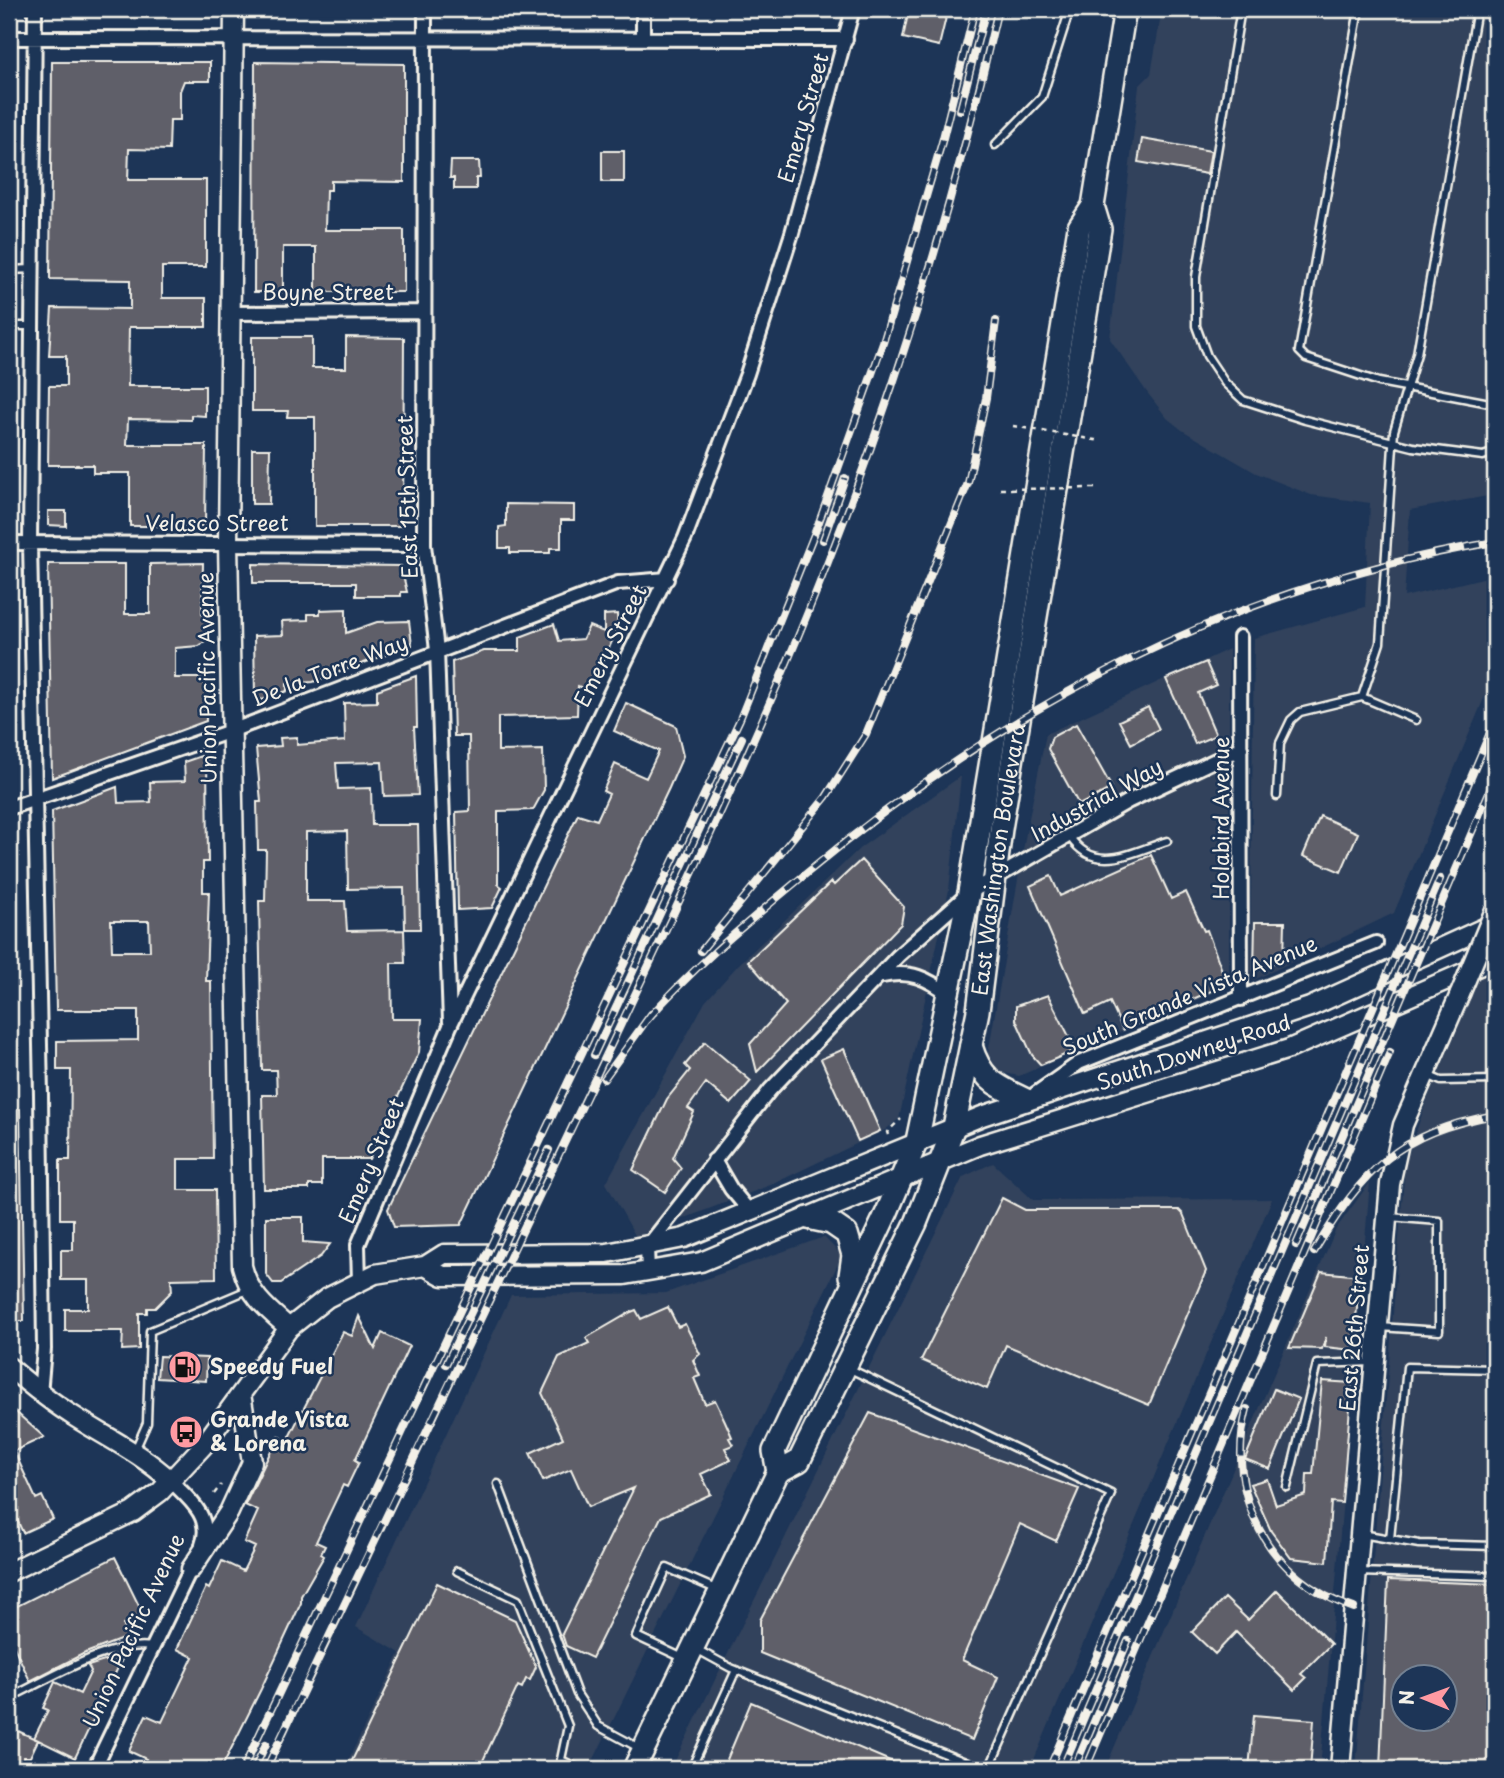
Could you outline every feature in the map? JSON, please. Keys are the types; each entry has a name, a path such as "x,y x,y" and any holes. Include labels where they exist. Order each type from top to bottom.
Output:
{"main road":[{"name":"Union Pacific Avenue","path":"234,9 228,543 242,1266 250,1289 258,1301 289,1328"},
{"name":"East Washington Boulevard","path":"778,1472 774,1451 917,1141 950,995 969,893 1079,226 1093,206 1125,9"},
{"name":"East Washington Boulevard","path":"638,1760 778,1472 799,1461 942,1161 954,1127 971,1045 994,880 1100,229 1093,206"},
{"name":"East 26th Street","path":"1340,1769 1387,1217 1395,1151 1495,910"},
{"name":"South Downey Road","path":"917,1141 1026,1100 1311,1007 1495,923"},
{"name":"South Downey Road","path":"902,1177 1073,1115 1289,1049 1495,959"},
{"path":"971,1045 977,1065 988,1080 1026,1100"},
{"path":"9,1572 133,1512 171,1481 203,1446 289,1328 327,1298 359,1280 391,1270 425,1266 444,1254 607,1253 684,1238 751,1213 917,1141"},
{"path":"425,1266 443,1276 648,1272 701,1262 902,1177"},
{"path":"808,1218 831,1223 848,1234 853,1255 847,1296"},
{"path":"9,1367 40,1394 134,1452 171,1481"},
{"path":"191,1569 229,1512 252,1462 241,1394"}],"street":[{"path":"35,9 30,543 44,1336 40,1394"},
{"name":"East 15th Street","path":"425,9 424,545 437,650 450,1026"},
{"path":"643,9 643,38"},
{"name":"Emery Street","path":"359,1280 358,1245 450,1026 636,636 667,579 747,374 792,233 853,9"},
{"path":"9,38 846,39"},
{"name":"Boyne Street","path":"232,313 424,312"},
{"name":"Velasco Street","path":"9,543 424,545"},
{"name":"De la Torre Way","path":"9,808 231,731 618,583 667,579"},
{"name":"Holabird Avenue","path":"1240,637 1241,999"},
{"name":"Industrial Way","path":"647,1247 714,1160 837,1017 882,976 898,956 969,893 1129,801 1241,748"},
{"name":"South Grande Vista Avenue","path":"1026,1100 1079,1063 1376,943"},
{"path":"882,976 912,973 926,978 950,995"},
{"path":"714,1160 751,1213"},
{"path":"647,1247 648,1272"},
{"name":"Union Pacific Avenue","path":"94,1769 204,1539 206,1525 192,1502 171,1481"}],"lane":[{"path":"995,145 1042,97 1070,9"},
{"path":"1241,9 1196,277 1196,326 1207,355 1224,383 1243,400 1393,442 1483,456 1495,452"},
{"path":"1359,9 1299,348 1306,358 1407,388 1495,404"},
{"path":"1362,697 1380,643 1393,442 1417,354 1477,9"},
{"path":"9,270 33,270"},
{"path":"9,326 32,326"},
{"path":"1277,796 1278,755 1291,720 1300,712 1362,697 1416,720"},
{"path":"1070,837 1079,850 1100,859 1167,841"},
{"path":"1425,1074 1440,1081 1495,1080"},
{"path":"1378,1326 1438,1331 1439,1221 1387,1217"},
{"path":"134,1452 147,1423 150,1331 250,1289"},
{"path":"1287,1487 1317,1364 1375,1362"},
{"path":"1390,1539 1405,1371 1411,1366 1495,1369"},
{"path":"845,1367 1111,1494 989,1769"},
{"path":"498,1484 577,1694 598,1726 638,1760"},
{"path":"1360,1534 1419,1544 1495,1546"},
{"path":"720,1590 667,1568 636,1636 736,1670 983,1769"},
{"path":"457,1571 518,1600 568,1726 563,1761 559,1769"},
{"path":"1357,1572 1495,1576"},
{"path":"9,1698 115,1649 139,1644 152,1647"},
{"path":"691,1769 736,1670"},
{"path":"563,1761 580,1769"}],"path":[{"path":"1013,426 1101,441"},
{"path":"1000,489 1096,488"},
{"path":"888,1135 887,1132 905,1117"}],"shaded area":[{"path":"1162,9 1495,9 1495,491 1488,496 1410,510 1404,597 1495,575 1495,672 1394,913 1254,980 1250,976 1254,638 1365,607 1370,503 1311,495 1256,473 1182,430 1167,418 1110,339 1139,86 1151,74"},
{"path":"1229,649 1229,986 1019,1076 999,1072 988,1054 1046,734"},
{"path":"961,776 949,890 899,1119 885,1130 773,1184 636,1237 606,1183 705,1002 738,965 860,848"},
{"path":"1495,941 1495,1769 1356,1769 1405,1165 1425,1105"},
{"path":"993,1163 1033,1200 1272,1199 1030,1769 671,1769 963,1177"},
{"path":"1370,1182 1320,1769 1105,1769 1336,1229"},
{"path":"824,1237 842,1256 589,1769 344,1769 400,1653 356,1627 511,1295 666,1293"}],"building":[{"path":"909,9 948,9 939,46 903,38"},
{"path":"52,62 210,62 210,81 184,81 180,91 180,120 170,120 169,150 129,149 128,180 206,180 206,267 162,267 162,298 206,298 206,327 129,327 128,386 205,386 205,416 191,415 191,420 128,419 127,445 206,445 205,526 130,526 130,473 93,473 93,465 48,465 49,386 66,386 66,356 49,356 52,308 130,309 130,280 50,279"},
{"path":"255,62 404,64 404,182 331,181 331,190 326,190 325,230 404,230 404,292 316,292 316,247 283,247 283,292 254,292"},
{"path":"1142,139 1211,151 1207,174 1138,162"},
{"path":"602,151 624,151 624,182 602,182"},
{"path":"451,161 479,161 480,178 476,178 476,189 454,189 454,178 450,178"},
{"path":"252,337 312,337 312,368 346,368 346,337 404,338 403,526 315,526 315,417 287,417 288,411 252,411"},
{"path":"252,449 270,449 269,504 252,504"},
{"path":"506,504 574,505 574,520 561,520 561,548 550,548 550,553 510,553 510,548 499,548 499,527 506,526"},
{"path":"48,511 66,511 66,526 48,525"},
{"path":"203,563 202,614 207,617 206,641 199,646 175,648 175,678 205,678 206,721 52,778 48,564 125,564 125,614 150,614 150,564"},
{"path":"253,564 401,566 407,592 401,592 401,596 356,596 356,583 253,583"},
{"path":"346,609 346,633 377,622 409,621 412,645 313,682 287,684 287,691 262,700 255,697 254,636 283,635 282,621 308,620 308,614 320,614 320,610"},
{"path":"617,614 618,628 590,690 578,686 577,715 498,717 498,751 543,750 544,790 533,810 498,811 498,884 502,887 492,908 458,910 456,812 470,811 469,736 454,736 452,662 484,651 520,651 520,637 554,624 559,641 583,639 589,626 604,632 604,615"},
{"path":"1206,662 1216,685 1198,693 1216,735 1195,744 1166,679"},
{"path":"416,676 417,727 414,727 418,795 384,796 382,762 336,763 338,789 371,788 372,825 418,825 420,929 405,929 404,888 348,889 347,831 306,832 306,901 345,901 347,931 404,930 405,963 391,963 392,1019 422,1019 419,1052 369,1159 322,1159 322,1185 309,1185 309,1189 264,1189 262,1095 277,1095 276,1070 262,1070 259,901 265,901 266,850 258,850 257,802 261,802 256,748 281,746 280,738 297,737 297,745 345,741 344,703 377,702 377,690"},
{"path":"626,703 676,726 683,756 669,788 461,1225 394,1227 388,1209 578,814 597,820 609,794 603,791 615,764 646,778 659,751 614,731"},
{"path":"1148,707 1159,729 1131,744 1119,721"},
{"path":"1076,724 1112,788 1079,805 1048,749 1052,737"},
{"path":"207,754 208,862 203,862 203,892 209,892 206,981 211,981 213,1159 178,1159 178,1190 215,1190 216,1278 171,1279 172,1291 155,1308 147,1308 147,1313 139,1313 139,1349 122,1350 123,1331 65,1331 65,1309 88,1309 88,1280 61,1280 61,1250 73,1250 73,1219 60,1219 60,1160 70,1160 71,1070 57,1070 57,1041 138,1040 138,1010 56,1010 52,811 117,787 118,803 151,802 150,782 185,781 184,762","holes":["111,921 149,921 150,951 112,951"]},
{"path":"1320,816 1358,833 1341,872 1303,856"},
{"path":"1151,855 1171,899 1186,892 1204,931 1207,930 1227,984 1123,1030 1110,1002 1085,1014 1030,886 1051,876 1060,896"},
{"path":"861,860 904,907 901,924 757,1072 750,1044 786,1004 748,961 831,882 834,885"},
{"path":"1255,922 1285,922 1284,958 1254,972"},
{"path":"1048,995 1076,1050 1041,1065 1032,1055 1016,1020 1016,1006"},
{"path":"705,1042 751,1081 731,1104 706,1083 688,1108 694,1112 673,1158 681,1168 665,1192 633,1170 667,1099 690,1070 685,1065"},
{"path":"844,1049 880,1131 858,1141 821,1059"},
{"path":"9,1109 20,1109 24,1321 9,1321"},
{"path":"1002,1198 1025,1210 1179,1210 1183,1214 1206,1271 1149,1405 1006,1345 987,1389 921,1360"},
{"path":"266,1217 303,1217 303,1242 330,1244 321,1256 281,1283 273,1283 266,1274"},
{"path":"1321,1272 1360,1276 1353,1350 1325,1347 1326,1337 1322,1349 1289,1348"},
{"path":"668,1307 678,1327 685,1324 700,1354 693,1360 700,1376 694,1378 705,1404 715,1400 725,1421 732,1437 729,1438 733,1445 725,1448 731,1460 701,1474 711,1494 661,1517 592,1658 566,1646 562,1634 634,1488 588,1507 571,1469 543,1481 530,1453 563,1438 542,1393 559,1357 589,1343 586,1338 636,1310 641,1319"},
{"path":"359,1316 375,1349 382,1333 409,1346 355,1460 359,1462 347,1487 343,1485 316,1542 325,1546 321,1554 324,1556 301,1596 301,1603 261,1689 221,1769 141,1769 146,1759 129,1751 146,1715 162,1722 193,1657 177,1649 206,1587 209,1589 222,1561 243,1571 255,1547 244,1542 258,1511 245,1505 278,1436 287,1441 343,1332 352,1336"},
{"path":"159,1356 207,1358 206,1381 157,1378"},
{"path":"1322,1381 1352,1383 1342,1503 1331,1502 1327,1562 1291,1558 1271,1531 1250,1484 1267,1479 1276,1505 1306,1495 1307,1474 1313,1474"},
{"path":"1274,1389 1299,1399 1270,1469 1245,1459"},
{"path":"9,1406 44,1437 14,1451 36,1499 42,1496 53,1519 23,1533 9,1502"},
{"path":"870,1413 1079,1489 1056,1541 1020,1524 962,1660 998,1677 972,1740 760,1653 760,1620"},
{"path":"115,1557 143,1614 123,1624 128,1637 83,1654 30,1681 9,1636 9,1610"},
{"path":"1388,1580 1495,1584 1495,1769 1380,1769"},
{"path":"437,1583 515,1620 536,1667 530,1680 526,1679 522,1688 518,1686 479,1769 348,1769"},
{"path":"1277,1590 1331,1644 1301,1674 1306,1678 1294,1690 1236,1632 1215,1654 1192,1632 1225,1598 1248,1620"},
{"path":"124,1655 75,1758 34,1738 48,1710 43,1708 55,1682 80,1694 91,1671 88,1666"},
{"path":"751,1702 909,1769 723,1769"},
{"path":"1254,1715 1314,1720 1310,1769 1249,1769"},
{"path":"9,1727 38,1740 30,1757 23,1757 23,1769 9,1769"}],"railway":[{"path":"243,1769 740,719 819,522 883,343 942,142 975,9"},
{"path":"960,110 986,9"},
{"path":"266,1769 672,917 785,668 861,476 906,345 965,144 998,9"},
{"path":"701,951 826,797 866,734 968,483 986,398 996,321"},
{"path":"823,540 845,478"},
{"path":"647,1020 683,981 722,946 880,815 960,758 1042,707 1126,661 1213,622 1303,589 1397,562 1495,542"},
{"path":"1049,1769 1495,721"},
{"path":"594,1055 742,738"},
{"path":"1296,1245 1495,778"},
{"path":"1062,1769 1440,879"},
{"path":"604,1079 651,1014"},
{"path":"1089,1761 1390,1052"},
{"path":"1314,1252 1349,1198 1386,1159 1433,1132 1461,1122 1495,1115"},
{"path":"446,1364 549,1150"},
{"path":"1247,1409 1241,1441 1242,1472 1248,1502 1260,1530 1276,1555 1298,1577 1324,1595 1354,1608"},
{"path":"1074,1769 1128,1641"},
{"path":"254,1769 266,1744"}],"place":[{"name":"Speedy Fuel","path":"185,1367"},
{"name":"Grande Vista & Lorena","path":"186,1432"}]}
